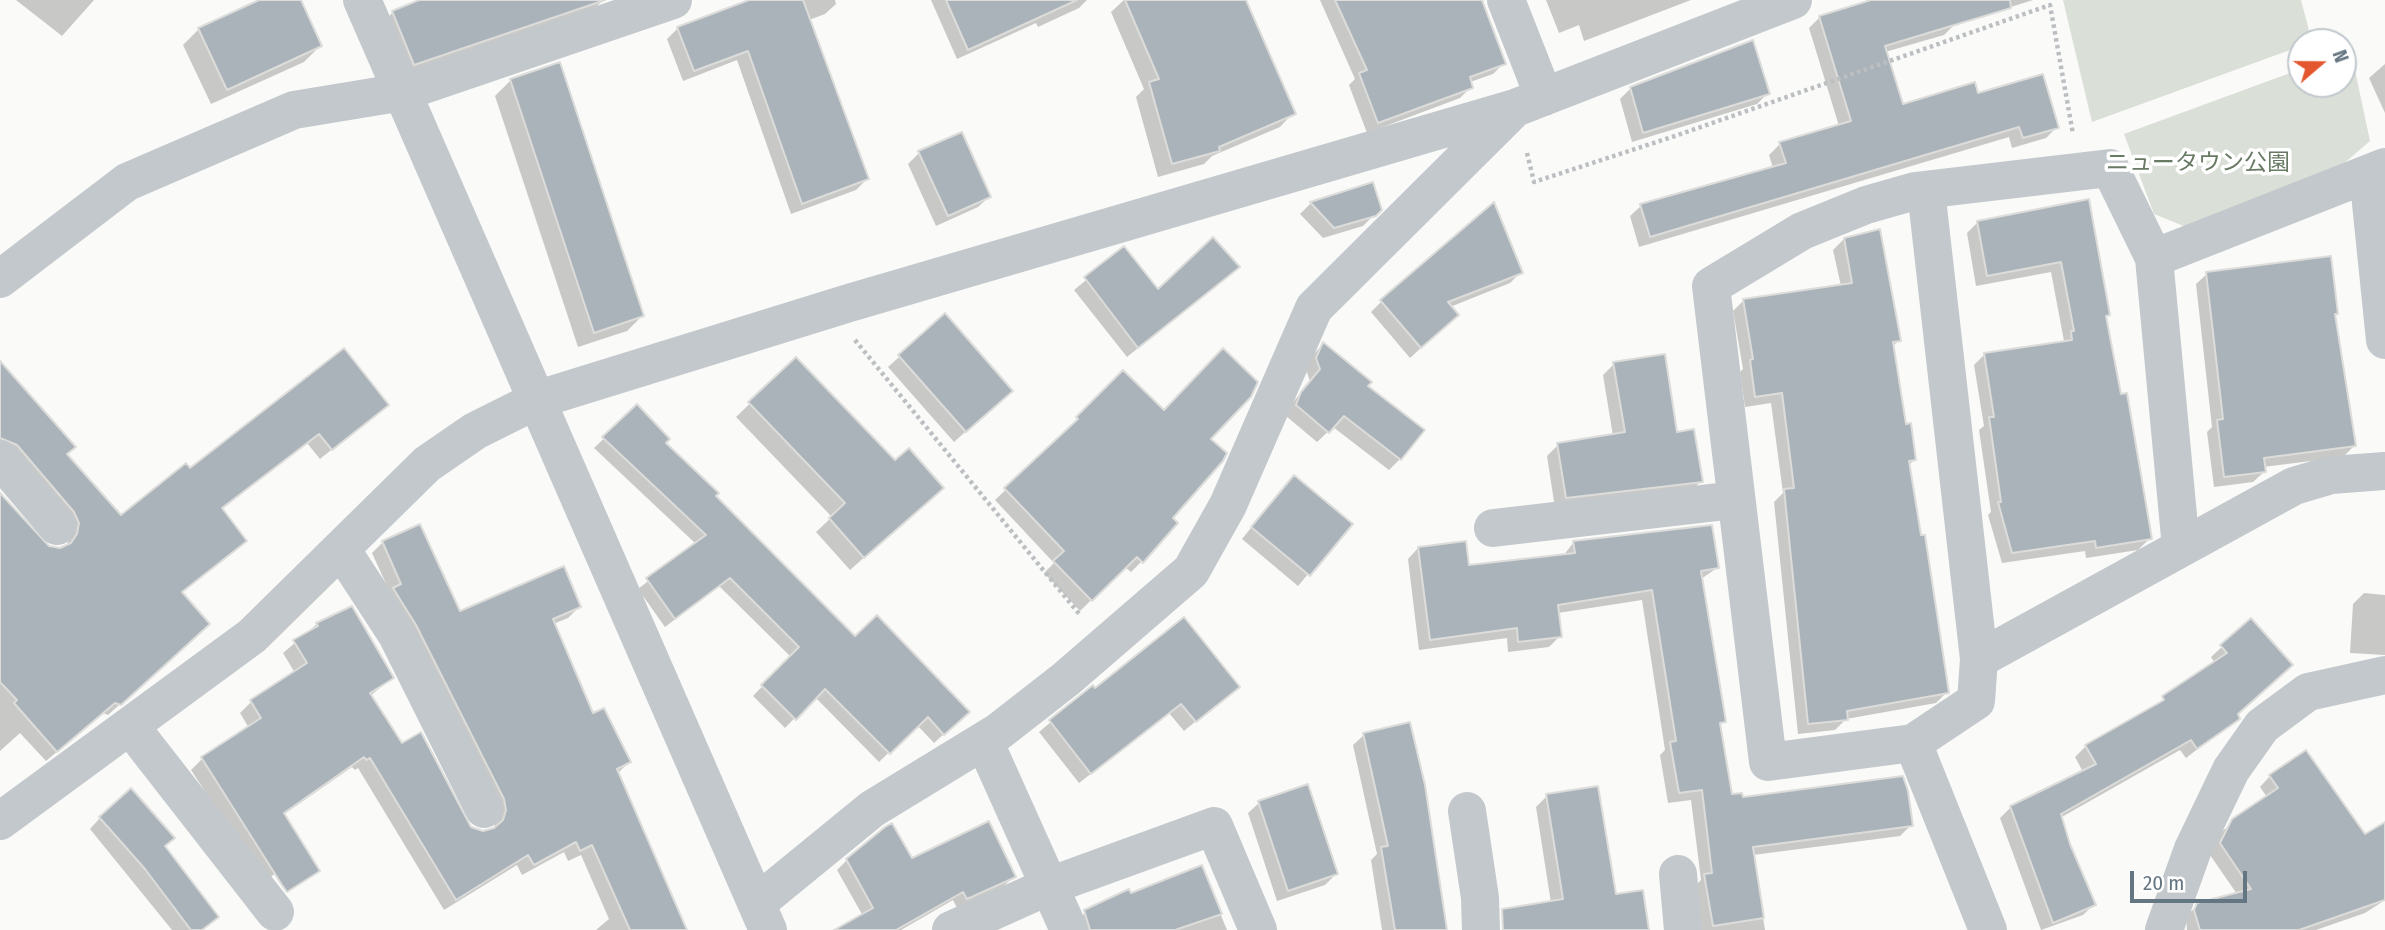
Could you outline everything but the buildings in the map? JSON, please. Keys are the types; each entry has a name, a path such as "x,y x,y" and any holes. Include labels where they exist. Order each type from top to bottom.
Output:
{"street":[{"path":"362,0 539,399 763,917 872,809 984,741 1105,646 1191,571 1228,505 1314,309 1530,103"},
{"path":"0,279 127,182 294,110 402,92 673,0"},
{"path":"1506,0 1530,103"},
{"path":"0,821 252,636 427,464 475,431 539,399 830,309 1530,103 1793,0"},
{"path":"1926,190 1979,659 1976,701 1913,743 1768,762 1711,286 1802,231 1866,205 1926,190 2110,168 2154,258 2181,548"},
{"path":"2154,258 2376,171 2385,340"},
{"path":"0,459 57,527"},
{"path":"1979,659 2294,486 2331,475 2385,471"},
{"path":"1493,528 1735,500"},
{"path":"341,549 397,635 484,809"},
{"path":"2164,930 2193,849 2225,781 2262,726 2308,692 2385,675"},
{"path":"130,726 275,912"},
{"path":"984,741 1069,930"},
{"path":"1913,743 1988,930"},
{"path":"1467,811 1480,898 1481,930"},
{"path":"951,930 1049,886 1214,826 1258,930"},
{"path":"1678,874 1683,930"}],"path":[{"path":"1534,181 1675,136 2050,5 2080,172"},
{"path":"830,309 1105,646"}],"green space":[{"path":"2063,0 2301,0 2308,28 2287,28 2287,51 2092,122"},
{"name":"ニュータウン公園","path":"2287,74 2287,98 2357,98 2357,80 2370,141 2341,166 2186,227 2154,214 2124,134"}]}
